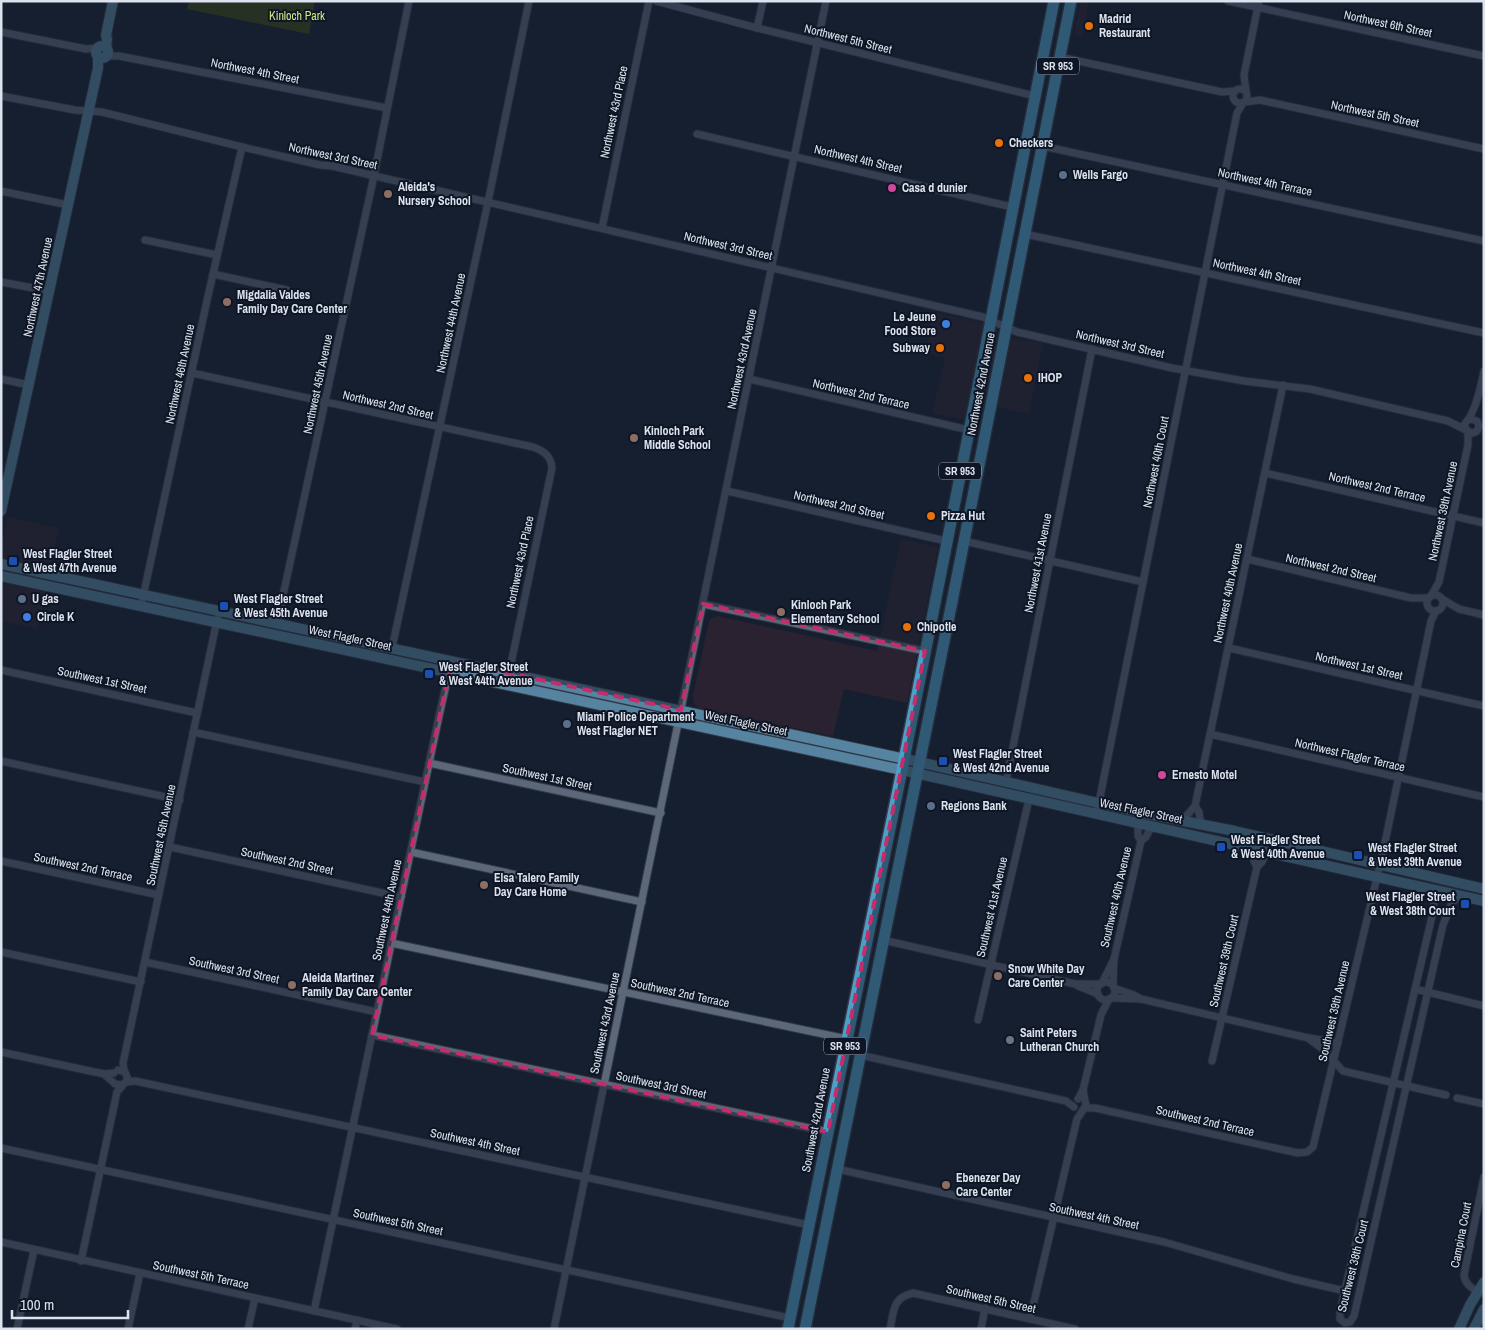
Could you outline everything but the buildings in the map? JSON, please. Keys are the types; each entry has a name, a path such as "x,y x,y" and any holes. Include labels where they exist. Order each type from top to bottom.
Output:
{"main road":[{"name":"Northwest 47th Avenue","path":"1,511 6,471 29,385 98,68 103,62 101,52 113,1"},
{"name":"Northwest 42nd Avenue","path":"903,764 1054,1"},
{"name":"Northwest 42nd Avenue","path":"918,767 1071,1"},
{"path":"1049,24 1052,46 1060,57"},
{"path":"1035,96 1041,102 1043,108 1045,131"},
{"path":"946,541 954,552 958,568"},
{"name":"West Flagler Street","path":"1,564 681,710 903,764"},
{"name":"West Flagler Street","path":"1,576 679,721 1006,782 1484,889"},
{"path":"372,656 392,648"},
{"name":"Southwest 42nd Avenue","path":"789,1323 903,764"},
{"name":"West Flagler Street","path":"918,767 1029,799 1484,901"},
{"name":"SR 953","path":"805,1329 918,767"},
{"path":"873,909 876,932 883,940"},
{"path":"868,936 874,947 877,971"},
{"path":"847,1040 860,1058"},
{"path":"806,1240 813,1259 818,1262"},
{"path":"1459,1329 1481,1293 1484,1282"},
{"path":"1474,1329 1484,1309"}],"street":[{"name":"Northwest 45th Avenue","path":"278,624 374,176 409,1"},
{"name":"Northwest 44th Avenue","path":"392,648 488,202 529,1"},
{"name":"Northwest 43rd Place","path":"602,228 649,1"},
{"name":"Northwest 5th Street","path":"656,1 757,28 1035,96"},
{"path":"757,28 763,1"},
{"name":"Northwest 43rd Avenue","path":"679,721 826,1"},
{"name":"Northwest 6th Street","path":"1228,1 1258,4 1484,56"},
{"path":"1239,101 1236,90 1244,75 1258,4"},
{"path":"1,32 101,52"},
{"name":"Northwest 4th Street","path":"101,52 112,50 119,56 387,108"},
{"path":"1060,57 1222,92 1239,101 1248,98 1244,75"},
{"name":"Northwest 5th Street","path":"1236,90 1242,89 1260,100"},
{"path":"1222,92 1236,90"},
{"name":"Northwest 3rd Street","path":"1,96 107,113 242,147 320,165 332,166 983,317 1017,332 1185,370 1239,380 1310,389 1448,420 1475,422"},
{"name":"Northwest 5th Street","path":"1239,101 1260,100 1484,149"},
{"name":"Northwest 40th Court","path":"1097,814 1239,101"},
{"name":"Northwest 4th Street","path":"698,134 1012,207"},
{"name":"Northwest 4th Terrace","path":"1042,146 1484,241"},
{"name":"Northwest 46th Avenue","path":"141,606 242,147"},
{"path":"1,191 68,205"},
{"name":"Northwest 4th Street","path":"1025,234 1484,333"},
{"path":"145,240 217,255"},
{"path":"213,274 286,290"},
{"path":"1,282 49,291"},
{"name":"Northwest 41st Avenue","path":"1006,782 1092,349"},
{"path":"1475,422 1464,425 1474,431 1479,429 1475,422 1477,402 1484,371"},
{"name":"Northwest 2nd Street","path":"192,373 533,447 549,456"},
{"path":"1,379 29,385"},
{"name":"Northwest 2nd Terrace","path":"749,380 969,430"},
{"name":"Northwest 40th Avenue","path":"1182,821 1195,806 1284,385"},
{"name":"Northwest 3rd Street","path":"1448,420 1474,431"},
{"name":"Northwest 39th Avenue","path":"1429,602 1439,582 1468,445 1474,431"},
{"name":"Northwest 43rd Place","path":"509,673 552,468 549,456"},
{"name":"Northwest 2nd Terrace","path":"1264,473 1484,523"},
{"name":"Northwest 2nd Street","path":"726,491 946,541"},
{"path":"964,541 1143,582"},
{"name":"Northwest 2nd Street","path":"1247,559 1429,602"},
{"name":"Northwest 39th Avenue","path":"1439,582 1442,599"},
{"path":"1429,602 1436,595 1459,609 1484,615"},
{"path":"1431,621 1443,604 1442,599"},
{"path":"1429,602 1438,611"},
{"path":"1377,876 1431,621 1429,602"},
{"path":"703,604 925,651"},
{"path":"1438,611 1459,609"},
{"name":"Southwest 45th Avenue","path":"81,1260 219,611"},
{"name":"Northwest 1st Street","path":"1229,648 1484,706"},
{"name":"Southwest 44th Avenue","path":"314,1311 449,672 457,662"},
{"name":"Southwest 1st Street","path":"1,670 197,713"},
{"name":"Southwest 43rd Avenue","path":"554,1329 679,721"},
{"path":"193,732 425,782"},
{"name":"Northwest Flagler Terrace","path":"1210,734 1484,797"},
{"path":"1,761 180,800"},
{"name":"Southwest 1st Street","path":"429,763 661,813"},
{"name":"Southwest 41st Avenue","path":"978,1020 1029,799"},
{"name":"Northwest 40th Avenue","path":"1195,806 1199,812 1200,824"},
{"name":"Southwest 40th Avenue","path":"1138,824 1138,836 1141,841"},
{"name":"Southwest 40th Avenue","path":"1102,1015 1098,989 1114,959 1141,841 1146,837 1151,827"},
{"name":"Southwest 2nd Street","path":"170,847 401,897"},
{"name":"Southwest 39th Court","path":"1254,848 1254,861 1257,866"},
{"name":"Southwest 39th Court","path":"1212,1061 1257,866 1262,862 1266,851"},
{"path":"410,852 642,902"},
{"name":"Southwest 2nd Terrace","path":"1,861 159,895"},
{"name":"Southwest 39th Avenue","path":"1311,1150 1315,1143 1377,876"},
{"name":"Southwest 38th Court","path":"1431,889 1434,901 1433,912 1340,1315 1342,1321 1348,1323 1354,1316 1447,914 1459,895"},
{"path":"883,940 1075,984 1099,995 1104,1000 1141,999 1304,1037 1338,1043"},
{"name":"Southwest 2nd Terrace","path":"391,943 847,1040"},
{"path":"1,952 141,982"},
{"name":"Southwest 40th Avenue","path":"1030,1319 1102,1015 1115,993 1114,959"},
{"name":"Southwest 3rd Street","path":"145,962 377,1012"},
{"path":"1075,984 1102,984 1108,982 1114,987 1141,999"},
{"path":"1415,990 1484,1006"},
{"name":"Southwest 3rd Street","path":"372,1035 828,1132"},
{"path":"1304,1037 1315,1043 1343,1071 1446,1095"},
{"path":"1,1052 120,1078"},
{"name":"Southwest 2nd Terrace","path":"860,1058 1080,1104 1298,1153 1311,1150"},
{"name":"Southwest 4th Street","path":"120,1078 809,1225"},
{"path":"1457,1098 1484,1104"},
{"name":"Southwest 5th Street","path":"1,1148 566,1269 789,1323"},
{"name":"Southwest 4th Street","path":"837,1170 1179,1246 1293,1279 1345,1291"},
{"name":"Campina Court","path":"1481,1293 1467,1284 1464,1275 1481,1206 1484,1177"},
{"name":"Southwest 5th Terrace","path":"1,1242 397,1329"},
{"path":"17,1329 34,1250"},
{"path":"128,1329 140,1273"},
{"name":"Southwest 5th Street","path":"890,1329 895,1305 903,1296 913,1293 1075,1329"},
{"path":"248,1329 255,1298"},
{"path":"981,1329 985,1308"},
{"path":"355,1329 357,1320"}],"highlighted area":[{"path":"703,604 925,651 828,1132 372,1035 449,672 457,662 681,710"}],"shaded area":[{"path":"1081,1 1089,1 1082,37 1074,35"},
{"path":"934,312 984,323 982,333 1043,343 1029,414 968,401 964,420 932,413 945,358 925,353"},
{"path":"8,517 59,528 38,629 1,621 1,546"},
{"path":"901,539 938,547 907,703 844,689 833,736 699,708 694,703 693,696 709,621 717,616 877,651"}],"green space":[{"name":"Kinloch Park","path":"189,1 315,1 309,34 187,9"}],"place":[{"name":"Madrid Restaurant","path":"1089,26"},
{"name":"Checkers","path":"999,143"},
{"name":"Wells Fargo","path":"1063,175"},
{"name":"Casa d dunier","path":"892,188"},
{"name":"Aleida's Nursery School","path":"388,194"},
{"name":"Migdalia Valdes Family Day Care Center","path":"227,302"},
{"name":"Le Jeune Food Store","path":"946,324"},
{"name":"Subway","path":"940,348"},
{"name":"IHOP","path":"1028,378"},
{"name":"Kinloch Park Middle School","path":"634,438"},
{"name":"Pizza Hut","path":"931,516"},
{"name":"West Flagler Street & West 47th Avenue","path":"13,561"},
{"name":"U gas","path":"22,599"},
{"name":"West Flagler Street & West 45th Avenue","path":"224,606"},
{"name":"Kinloch Park Elementary School","path":"781,612"},
{"name":"Circle K","path":"27,617"},
{"name":"Chipotle","path":"907,627"},
{"name":"West Flagler Street & West 44th Avenue","path":"429,674"},
{"name":"Miami Police Department West Flagler NET","path":"567,724"},
{"name":"West Flagler Street & West 42nd Avenue","path":"943,761"},
{"name":"Ernesto Motel","path":"1162,775"},
{"name":"Regions Bank","path":"931,806"},
{"name":"West Flagler Street & West 40th Avenue","path":"1221,847"},
{"name":"West Flagler Street & West 39th Avenue","path":"1358,855"},
{"name":"Elsa Talero Family Day Care Home","path":"484,885"},
{"name":"West Flagler Street & West 38th Court","path":"1465,904"},
{"name":"Snow White Day Care Center","path":"998,976"},
{"name":"Aleida Martinez Family Day Care Center","path":"292,985"},
{"name":"Saint Peters Lutheran Church","path":"1010,1040"},
{"name":"Ebenezer Day Care Center","path":"946,1185"}]}
